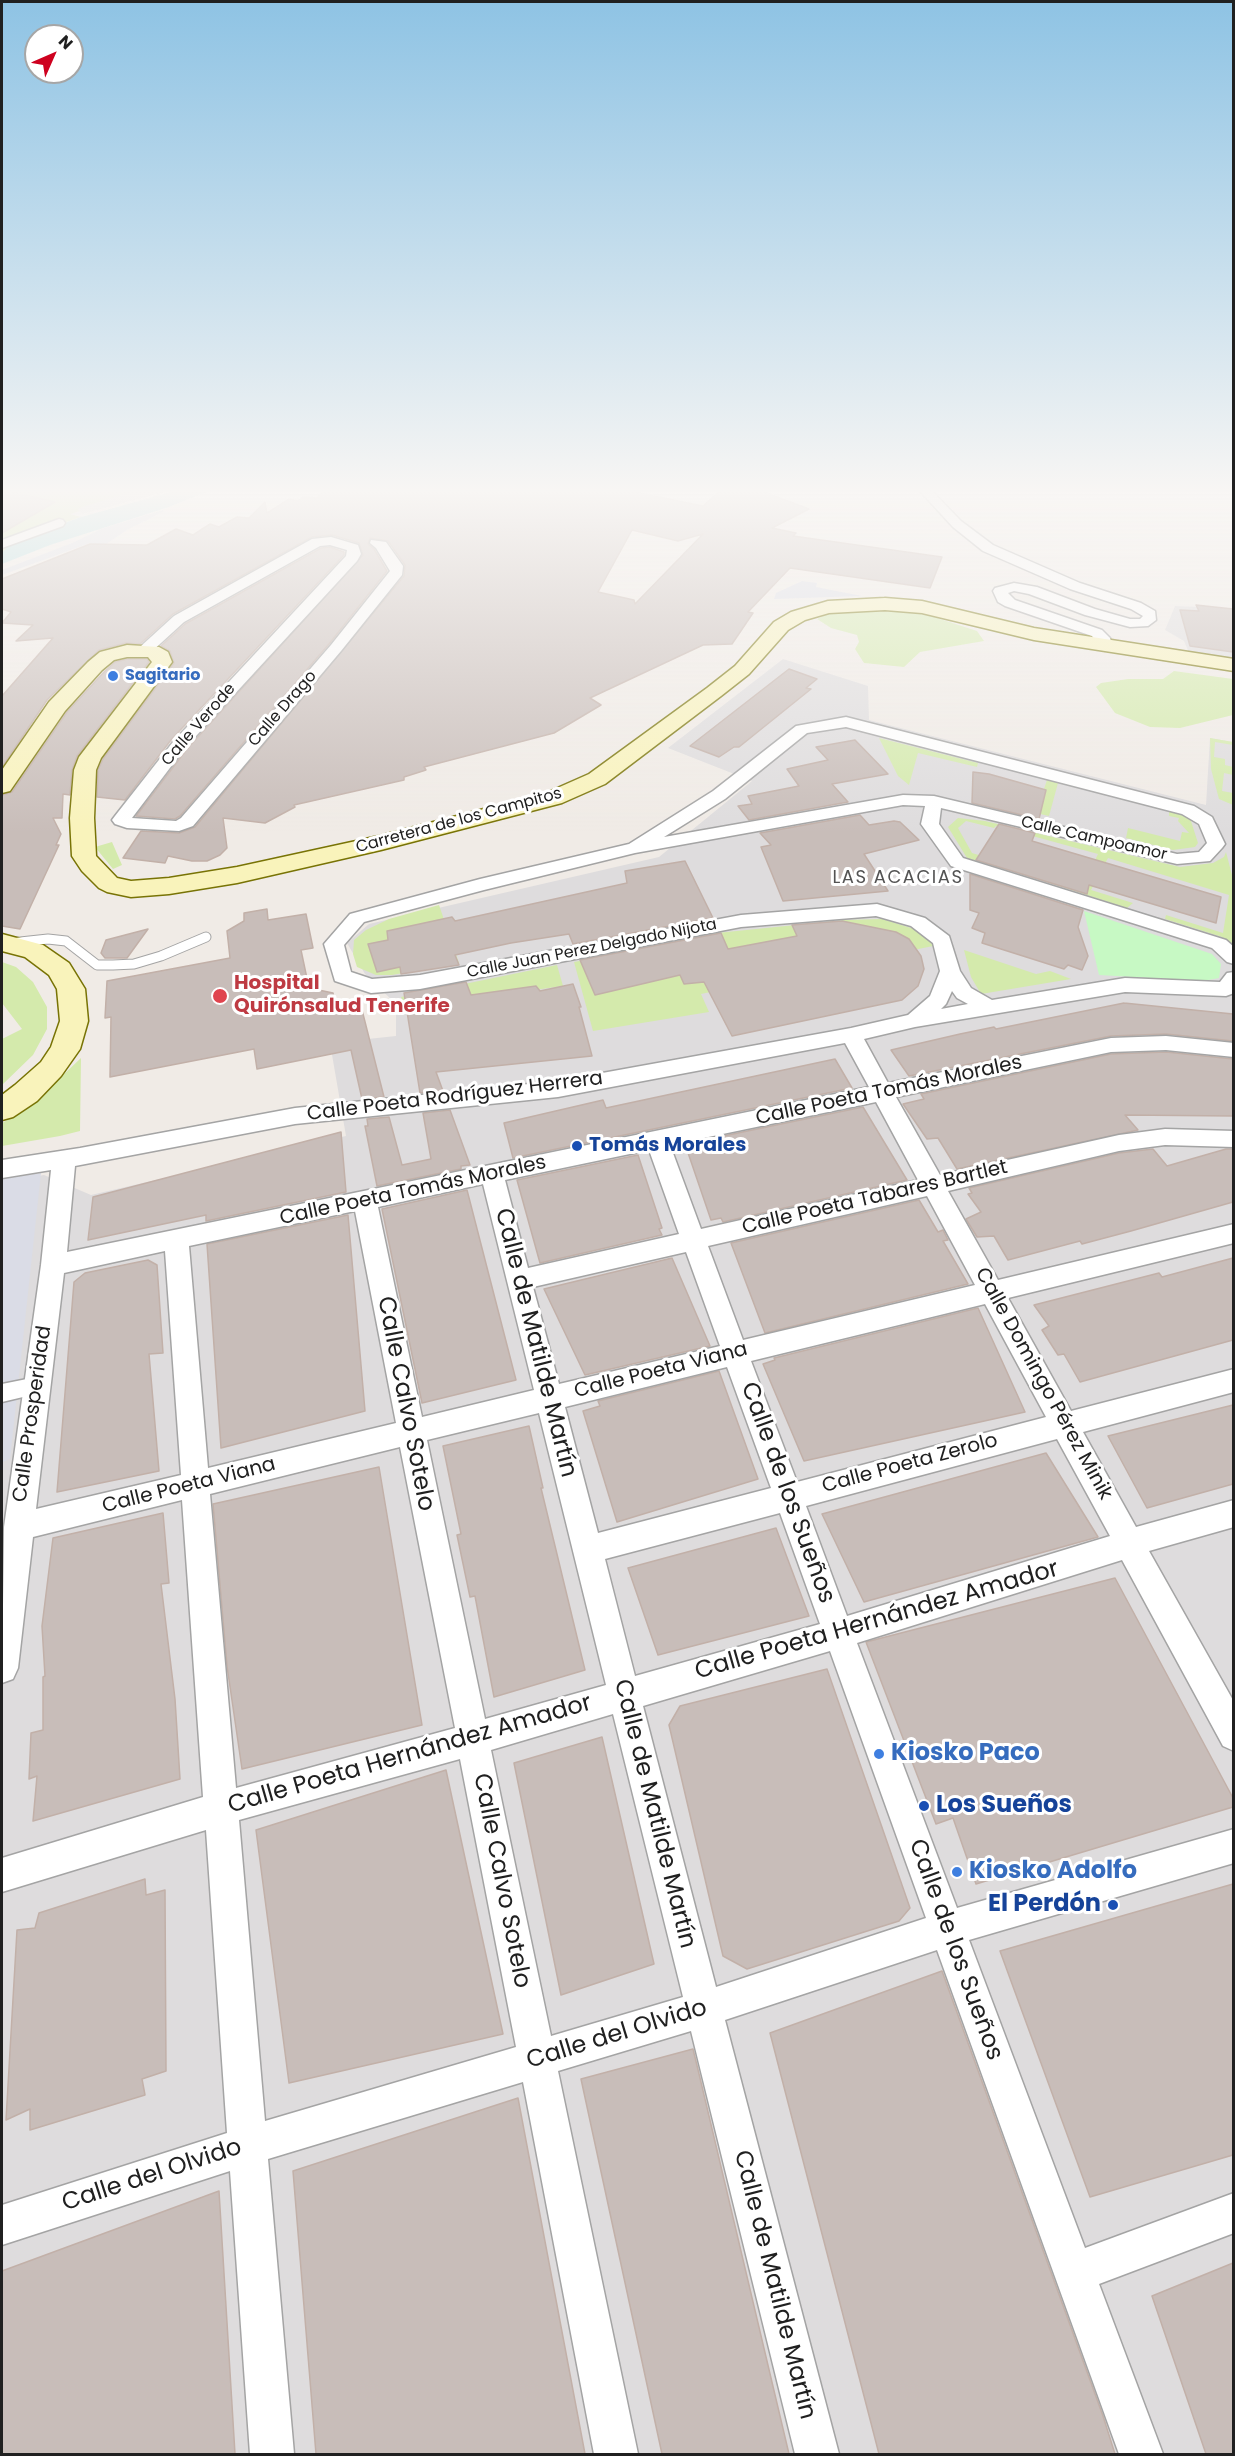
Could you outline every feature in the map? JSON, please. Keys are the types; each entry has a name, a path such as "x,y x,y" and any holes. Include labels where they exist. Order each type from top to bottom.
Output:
{"main road":[{"name":"Carretera de los Campitos","path":"145,650 161,656 162,662 90,757 85,770 82,818 84,856 99,876 108,883 116,887 131,889 169,886 237,875 381,843 554,798 597,779 714,692 742,670 781,626 798,616 828,607 878,604 922,607 1034,634 1233,665"},
{"path":"2,786 57,707 103,659 118,652 145,650"},
{"path":"2,1109 26,1093 51,1069 65,1049 74,1021 71,989 59,969 34,951 6,942"}],"street":[{"name":"Calle Verode","path":"145,650 179,619 207,604"},
{"name":"Calle Verode","path":"121,820 179,745 309,604"},
{"name":"Calle Drago","path":"121,820 127,823 179,826 187,822 372,604"},
{"path":"1012,604 1097,633 1103,638 1105,645"},
{"path":"1066,604 1130,623 1143,623 1149,620 1150,614 1129,604"},
{"name":"Calle Campoamor","path":"846,722 1188,810 1206,821 1216,844 1204,857 1178,859 934,801"},
{"name":"Calle Juan Perez Delgado Nijota","path":"635,848 719,795 802,729 846,722"},
{"name":"Calle Juan Perez Delgado Nijota","path":"934,801 903,800 635,848 480,885 357,918 334,944 342,976 371,986 420,982 741,921 877,910 918,922 942,940 950,971 964,993 990,1008"},
{"path":"934,801 930,824 957,862 1219,944 1233,958"},
{"path":"915,1020 939,999 950,971"},
{"path":"915,1020 1125,985 1226,989 1233,978"},
{"name":"Calle Poeta Rodríguez Herrera","path":"2,1169 64,1160 295,1116 558,1089 851,1035 915,1020"},
{"name":"Calle Domingo Pérez Minik","path":"851,1035 1233,1735"},
{"name":"Calle Poeta Tomás Morales","path":"53,1265 1111,1045 1166,1043 1233,1050"},
{"name":"Calle Poeta Tabares Bartlet","path":"519,1280 1119,1143 1165,1137 1233,1139"},
{"name":"Calle de los Sueños","path":"657,1141 1141,2454"},
{"name":"Calle Prosperidad","path":"2,1668 18,1527 53,1265 64,1160"},
{"name":"Calle de Matilde Martín","path":"492,1174 817,2454"},
{"name":"Calle Calvo Sotelo","path":"365,1201 615,2454"},
{"name":"Calle Poeta Viana","path":"18,1527 735,1353 993,1293 1233,1233"},
{"path":"176,1240 272,2454"},
{"name":"Calle Poeta Zerolo","path":"587,1550 1233,1380"},
{"path":"2,1393 37,1386"},
{"name":"Calle Poeta Hernández Amador","path":"2,1875 222,1808 839,1633 1233,1513"},
{"name":"Calle del Olvido","path":"2,2225 249,2145 704,2009 947,1929 1233,1846"},
{"path":"1074,2273 1233,2213"}],"lane":[{"path":"6,942 48,939 66,941 97,964 113,965 134,964 161,956 206,937"}],"shaded area":[{"path":"1175,606 1233,608 1233,658 1189,653 1184,641 1165,630"},
{"path":"783,659 868,686 869,720 1206,805 1210,738 1233,742 1233,2454 2,2454 2,1182 44,1175 91,1195 346,1136 330,1043 396,1036 396,1004 365,974 347,943 369,924 659,857 752,781 668,748"},
{"path":"41,1173 10,1459 2,1462 2,1179"}],"green space":[{"path":"831,612 912,612 934,617 977,631 984,641 920,652 904,667 864,663 855,649 859,642 857,635 831,628 817,619"},
{"path":"1174,671 1233,679 1233,715 1180,728 1150,727 1115,713 1096,687 1101,683 1128,679 1163,679"},
{"path":"879,738 978,763 977,767 918,753 909,785 898,776"},
{"path":"1210,738 1233,742 1233,745 1215,742 1214,757 1225,759 1225,765 1233,767 1233,775 1224,773 1222,791 1233,793 1233,805 1219,799 1211,769"},
{"path":"1047,780 1058,783 1049,816 1036,813"},
{"path":"1169,811 1190,818 1198,843 1195,847 1173,850 1126,838 1128,828 1180,841 1182,832 1189,833 1178,821 1179,818 1169,816"},
{"path":"958,818 985,821 1180,867 1213,863 1224,857 1226,852 1233,879 1233,944 1222,937 1165,919 1166,915 1223,933 1229,895 1108,858 1091,890 1133,903 1127,908 1034,878 1041,873 1082,887 1098,854 996,826 994,828 966,821 958,828 972,853 1011,865 1008,870 967,858 948,827"},
{"path":"112,842 122,865 113,869 95,847"},
{"path":"439,905 459,963 392,975 376,975 357,967 353,954 354,940 366,930 389,919"},
{"path":"1084,911 1212,954 1221,964 1219,978 1203,981 1099,975"},
{"path":"882,919 924,932 933,946 701,994 709,1012 593,1031 574,962 667,945 717,933 845,920"},
{"path":"964,950 1036,974 1050,971 1071,979 981,994 971,977"},
{"path":"2,962 16,967 33,982 47,1007 47,1029 33,1055 2,1085 2,1039 22,1029 2,1003"},
{"path":"557,965 563,986 406,1008 401,997"},
{"path":"81,1058 80,1131 2,1146 2,1123 20,1113 40,1097"}],"building":[{"path":"2,604 192,604 173,614 140,644 126,643 99,650 47,700 2,767 2,696 53,638 16,641 33,625 2,623 11,612 2,609"},
{"path":"221,604 299,604 171,740 125,800 97,797 98,770 103,759 174,663 170,651 161,646 185,624"},
{"path":"319,604 361,604 180,816 175,819 136,816 187,749"},
{"path":"381,604 756,604 748,612 753,613 732,644 703,645 590,698 601,705 554,733 424,767 426,770 404,777 404,780 294,805 295,807 265,823 223,818 227,848 220,855 207,861 192,861 168,856 165,863 123,858 141,831 179,833 195,827"},
{"path":"1196,605 1233,609 1233,652 1190,646 1180,610 1199,611"},
{"path":"127,659 147,659 149,662 77,756 72,770 70,795 63,794 62,818 53,818 61,834 56,845 59,845 20,929 2,926 2,795 12,792 67,712 115,662"},
{"path":"789,669 817,679 806,688 811,689 739,747 734,747 719,757 690,746"},
{"path":"855,740 888,774 832,784 848,802 749,820 738,806 752,804 748,796 799,786 787,769 828,760 816,747"},
{"path":"973,772 989,774 1046,790 1039,819 972,803"},
{"path":"860,815 869,825 900,822 919,840 864,854 888,891 783,901 761,847 771,845 760,833"},
{"path":"999,824 1035,833 1032,841 1221,897 1216,923 1089,885 1087,894 976,860"},
{"path":"685,861 713,918 573,944 569,934 511,943 455,955 459,965 401,974 400,967 377,972 368,944 388,940 387,931 452,917 455,921 627,883 625,871"},
{"path":"970,874 1083,910 1078,927 1088,956 1082,970 1068,965 1064,969 982,943 985,933 972,928 979,913 970,910"},
{"name":"Hospital Quirónsalud Tenerife","path":"267,909 268,920 306,914 313,948 301,950 309,988 333,993 337,1010 361,1006 384,1097 362,1099 351,1050 257,1069 254,1049 110,1077 111,1017 105,1018 107,981 230,958 227,931 244,921 244,913"},
{"path":"842,921 896,932 909,939 921,956 924,969 918,986 902,1000 732,1036 704,982 684,984 680,975 595,995 580,960 721,933 728,949 797,936 792,925"},
{"path":"148,929 127,958 105,958 101,953 106,940"},
{"path":"466,982 471,995 536,986 540,991 573,984 581,1007 579,1007 592,1056 436,1072 443,1091 420,1093 404,993"},
{"path":"1124,1003 1233,1014 1233,1041 1166,1034 1111,1036 909,1076 891,1050 994,1027 996,1029"},
{"path":"1166,1052 1233,1059 1233,1116 1125,1115 1138,1130 957,1169 938,1138 927,1139 903,1104 924,1099 921,1094 1111,1054"},
{"path":"835,1059 852,1088 513,1158 504,1123 603,1100 606,1108"},
{"path":"863,1107 907,1180 723,1222 721,1218 711,1220 685,1144"},
{"path":"450,1110 470,1165 461,1166 461,1169 377,1186 365,1126 368,1126 367,1119 389,1117 402,1165 431,1159 423,1113"},
{"path":"341,1132 346,1192 206,1221 206,1215 88,1240 93,1197"},
{"path":"1153,1149 1167,1166 1233,1149 1233,1202 1082,1244 1080,1241 1008,1260 994,1236 977,1237 966,1219 981,1212 968,1194 972,1193 969,1188 1119,1153"},
{"path":"638,1155 662,1228 659,1229 662,1235 540,1263 517,1180"},
{"path":"467,1190 516,1380 422,1403 382,1209"},
{"path":"919,1200 938,1232 943,1230 948,1240 943,1241 968,1284 765,1333 731,1243"},
{"path":"348,1215 365,1411 221,1448 207,1244"},
{"path":"672,1258 710,1346 585,1375 544,1289"},
{"path":"1233,1258 1233,1340 1080,1382 1064,1354 1058,1355 1042,1330 1049,1326 1034,1305 1159,1273 1162,1277"},
{"path":"148,1260 157,1265 163,1353 149,1354 159,1471 57,1492 74,1282 85,1273"},
{"path":"978,1308 1025,1412 804,1461 763,1364 775,1360 774,1358"},
{"path":"719,1371 758,1479 617,1522 583,1411 600,1406 598,1401"},
{"path":"1233,1405 1233,1484 1147,1508 1108,1436"},
{"path":"529,1426 543,1488 541,1488 585,1670 494,1697 475,1596 470,1597 457,1535 461,1534 443,1446"},
{"path":"1046,1453 1098,1537 864,1602 822,1514"},
{"path":"379,1467 422,1725 242,1769 227,1666 213,1504"},
{"path":"163,1513 169,1583 161,1584 175,1699 180,1779 33,1821 37,1776 29,1779 31,1733 43,1730 43,1677 45,1676 42,1626 53,1538"},
{"path":"776,1528 809,1616 658,1655 628,1568"},
{"path":"1115,1578 1233,1798 1233,1807 976,1884 953,1818 936,1824 866,1642"},
{"path":"827,1669 910,1908 899,1921 747,1969 723,1956 669,1725 680,1706"},
{"path":"602,1737 654,1964 561,1995 514,1763"},
{"path":"446,1770 503,2034 289,2083 256,1830"},
{"path":"145,1879 146,1895 165,1890 166,2071 142,2079 145,2095 30,2130 30,2109 6,2120 17,1930 35,1928 39,1913"},
{"path":"1233,1884 1233,2155 1090,2197 1000,1951"},
{"path":"942,1971 1115,2454 879,2454 770,2033"},
{"path":"693,2049 789,2454 662,2454 581,2079"},
{"path":"518,2098 585,2454 316,2454 293,2171"},
{"path":"219,2191 235,2454 2,2454 2,2271"},
{"path":"1233,2263 1233,2454 1206,2454 1152,2296"}],"place":[{"name":"Sagitario","path":"113,676"},
{"name":"Hospital Quirónsalud Tenerife","path":"220,996"},
{"name":"Tomás Morales","path":"577,1146"},
{"name":"Kiosko Paco","path":"879,1754"},
{"name":"Los Sueños","path":"924,1806"},
{"name":"Kiosko Adolfo","path":"957,1872"},
{"name":"El Perdón","path":"1113,1905"}],"district":[{"name":"LAS ACACIAS","path":"898,878"}]}
